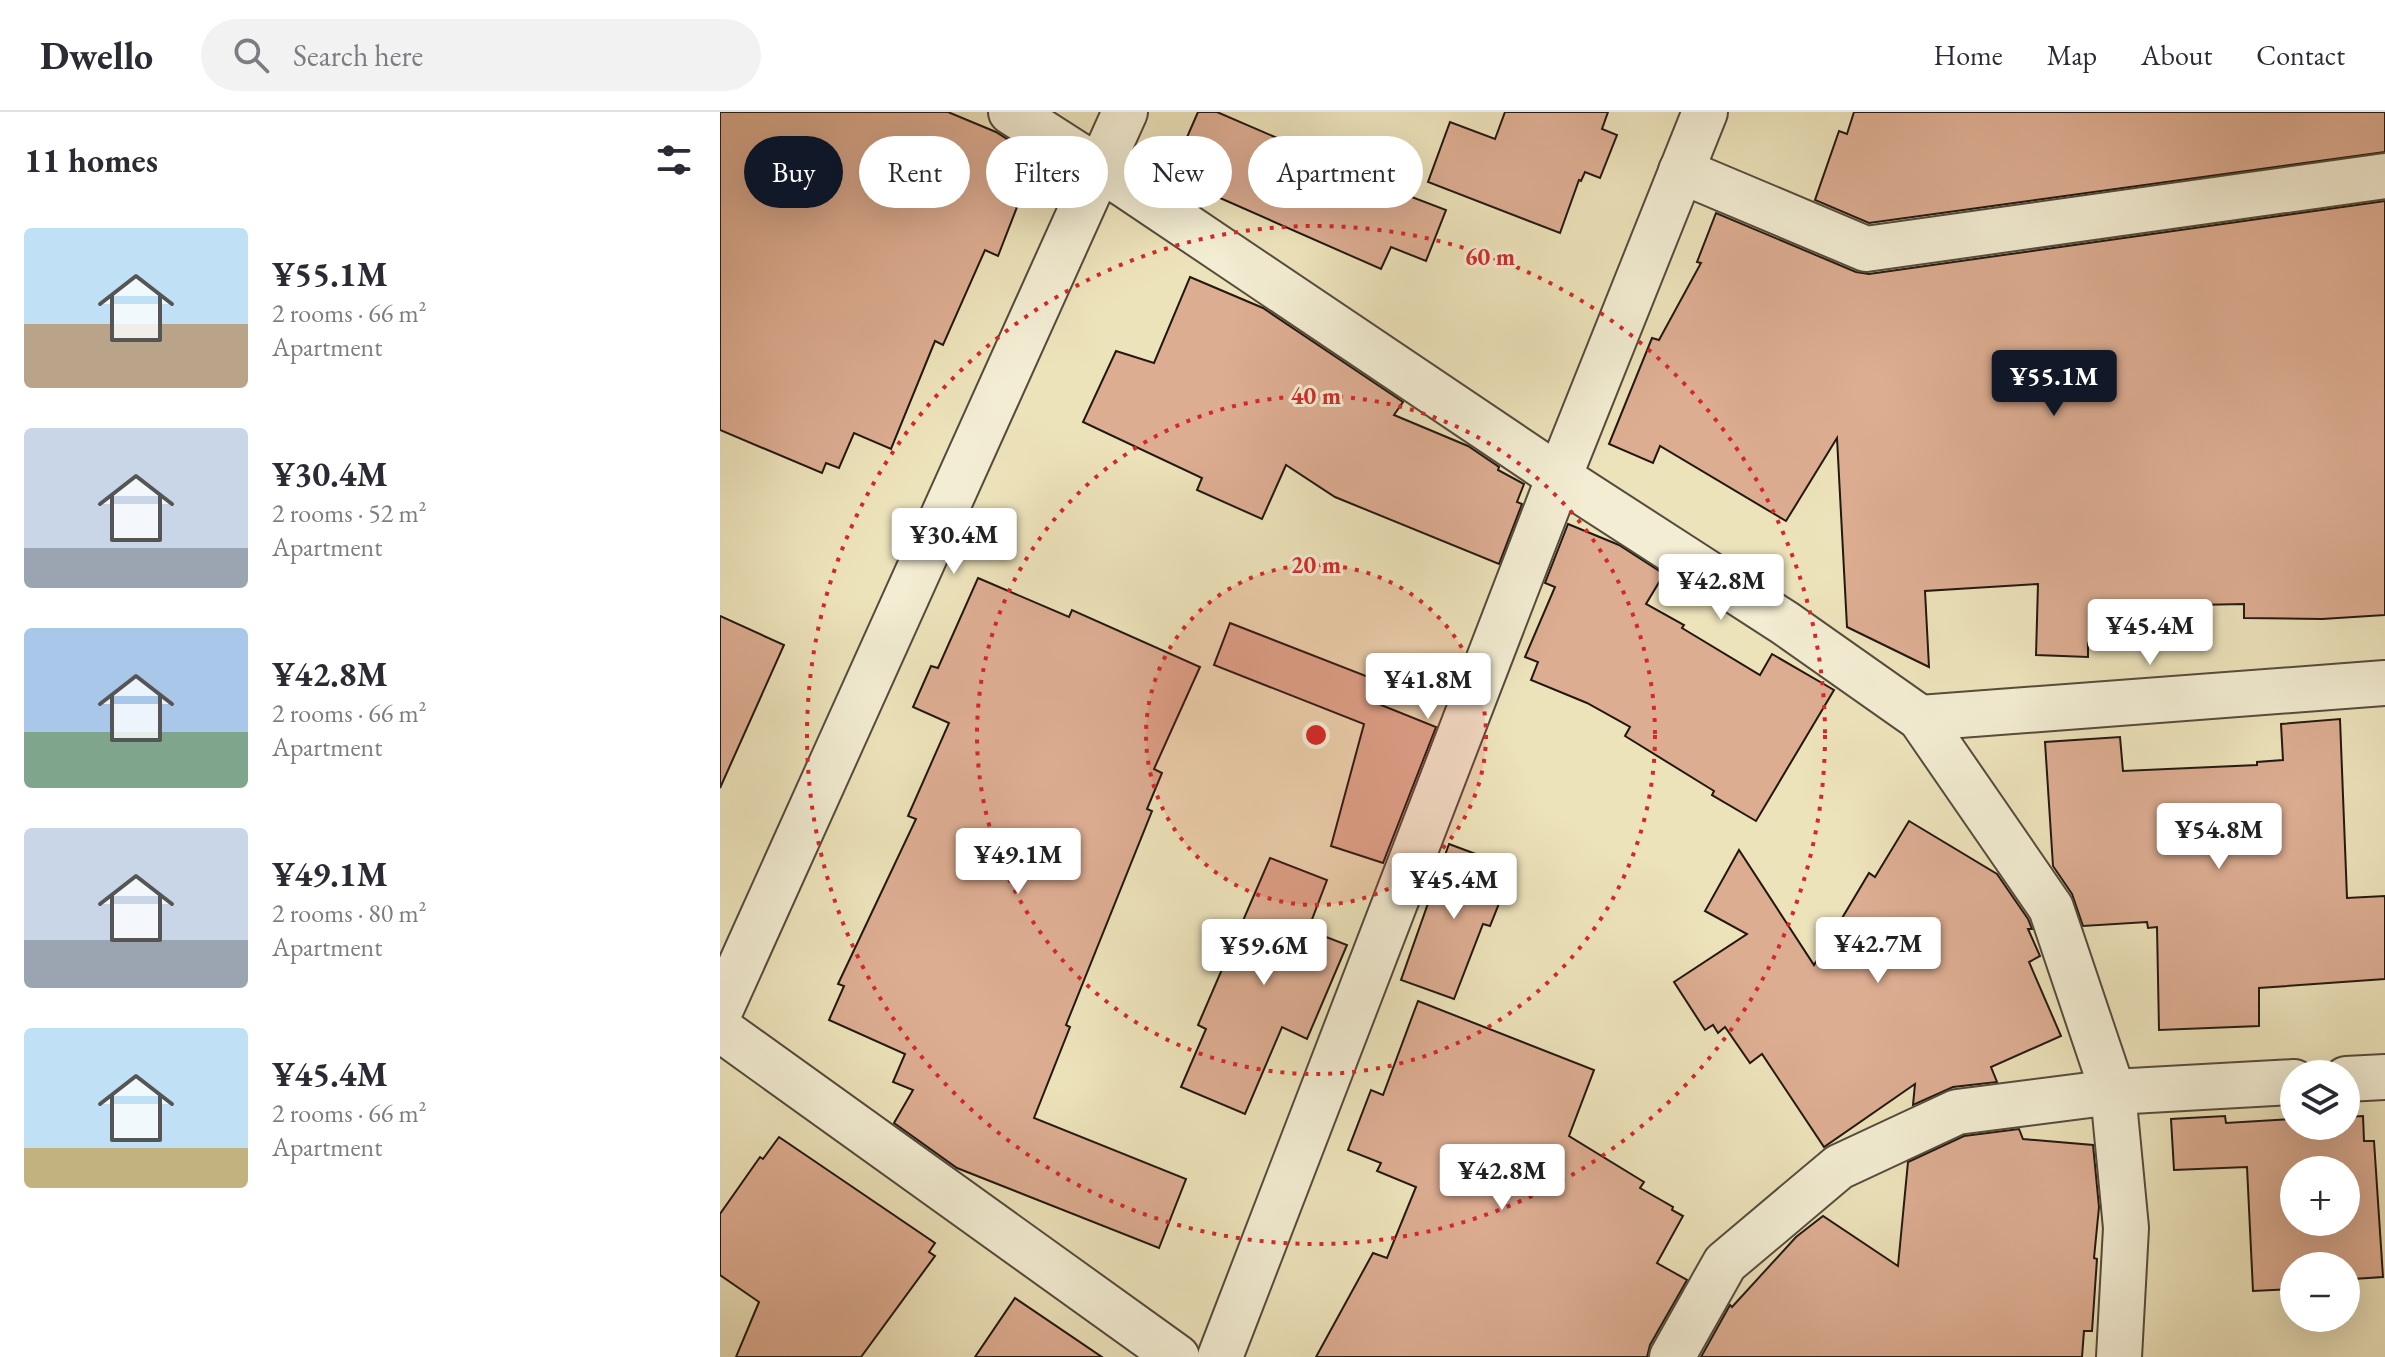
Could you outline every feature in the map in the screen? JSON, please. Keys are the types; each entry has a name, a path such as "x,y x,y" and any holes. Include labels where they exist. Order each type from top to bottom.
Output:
{"street":[{"path":"1011,112 1048,136"},
{"path":"1108,151 1125,112"},
{"path":"1220,1357 1559,477 1705,112"},
{"path":"1681,171 1866,249 2385,176"},
{"path":"1108,174 1559,477 1785,623 1920,718 2051,908 2113,1092 2126,1228 2119,1357"},
{"path":"720,1011 1082,208"},
{"path":"1920,718 2385,683"},
{"path":"720,1029 1177,1357"},
{"path":"2360,1078 2385,1077"},
{"path":"1672,1357 1725,1263 1839,1167 1957,1112 2113,1092 2280,1083"}],"building":[{"path":"720,112 948,112 1002,136 986,136 986,208 1017,208 998,256 985,250 943,345 935,341 891,449 854,433 839,468 826,463 822,473 720,430"},
{"path":"1198,112 1217,112 1273,136 1248,136 1248,208 1423,208 1423,201 1446,210 1426,261 1391,247 1381,269 1232,203 1232,136 1188,136"},
{"path":"1505,112 1608,112 1602,129 1617,135 1600,178 1585,172 1579,180 1560,233 1428,182 1450,122 1495,139"},
{"path":"1854,112 2385,112 2385,152 1869,223 1815,200 1839,131 1847,134"},
{"path":"2385,201 2385,615 2322,619 2244,618 2244,604 2147,606 2146,626 2102,626 2102,636 2095,636 2094,644 2088,643 2088,657 2036,655 2038,584 1925,591 1929,667 1847,627 1837,438 1786,521 1660,446 1653,463 1609,444 1652,338 1659,340 1701,263 1697,262 1716,213 1856,272 1869,274"},
{"path":"1190,277 1263,308 1403,402 1394,415 1468,446 1499,467 1498,470 1524,484 1517,502 1522,504 1499,564 1335,497 1286,465 1262,519 1197,490 1202,478 1083,422 1116,351 1154,363"},
{"path":"1568,524 1619,545 1664,574 1646,604 1684,625 1682,628 1760,675 1772,654 1834,690 1756,821 1625,736 1630,727 1587,703 1531,680 1538,662 1525,657 1555,587 1545,583"},
{"path":"978,578 1069,617 1072,610 1200,667 1154,769 1162,773 1147,809 1152,811 1066,1025 1070,1027 1034,1118 1186,1179 1159,1248 957,1168 894,1123 913,1090 893,1082 905,1054 829,1020 844,986 838,984 916,819 908,816 949,723 913,707 931,666 938,668"},
{"path":"720,616 784,645 720,788"},
{"path":"1230,623 1389,685 1381,705 1436,727 1383,863 1331,846 1364,724 1214,665"},
{"path":"2340,719 2347,898 2385,896 2385,979 2259,988 2259,1026 2159,1030 2157,927 2148,928 2147,922 2083,926 2072,894 2053,866 2045,742 2120,737 2123,771 2257,765 2257,762 2283,760 2281,724"},
{"path":"1909,821 1997,874 2032,929 2028,929 2040,956 2029,962 2061,1036 1991,1067 1997,1082 1953,1087 1913,1105 1915,1084 1824,1147 1762,1054 1750,1063 1725,1027 1718,1033 1713,1025 1705,1030 1674,982 1747,934 1705,911 1739,850 1814,965 1869,873 1875,877"},
{"path":"1449,844 1500,863 1495,876 1508,881 1490,926 1483,924 1454,999 1401,980"},
{"path":"1270,858 1327,880 1308,930 1347,945 1307,1039 1282,1027 1245,1114 1181,1087 1206,1029 1198,1025"},
{"path":"1418,1001 1594,1070 1569,1136 1644,1182 1640,1188 1683,1216 1657,1263 1687,1280 1650,1345 1647,1357 1316,1357 1373,1253 1387,1258 1416,1187 1377,1171 1381,1163 1348,1150 1371,1090 1383,1095"},
{"path":"2225,1116 2226,1123 2280,1120 2280,1140 2360,1140 2360,1116 2363,1116 2364,1141 2374,1141 2383,1277 2360,1279 2360,1252 2280,1252 2280,1290 2253,1291 2247,1167 2174,1170 2171,1119"},
{"path":"2019,1129 2023,1139 2093,1145 2099,1207 2094,1258 2097,1259 2092,1331 2084,1331 2082,1357 1701,1357 1730,1305 1732,1307 1796,1237 1823,1216 1898,1266 1908,1162 1964,1136"},
{"path":"779,1137 935,1243 929,1252 935,1256 861,1357 736,1357 759,1302 720,1275 720,1214 760,1157 763,1159"},
{"path":"1015,1298 1102,1357 975,1357"}]}
